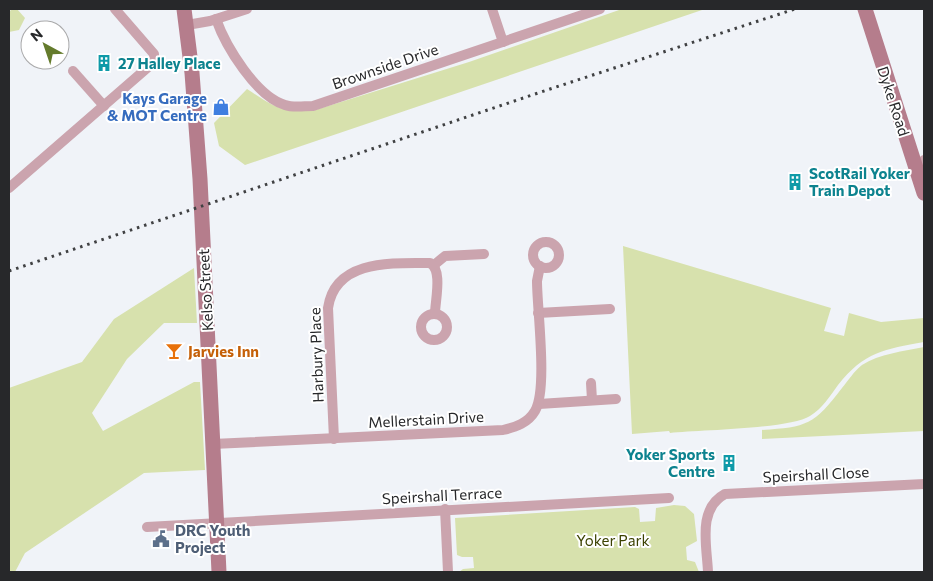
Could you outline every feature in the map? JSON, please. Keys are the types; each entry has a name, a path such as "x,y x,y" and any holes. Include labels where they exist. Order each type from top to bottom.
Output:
{"street":[{"path":"9,188 155,59 153,52 115,9"},
{"name":"Kelso Street","path":"184,9 200,179 220,572"},
{"path":"187,25 216,19 247,9"},
{"path":"492,9 503,42"},
{"name":"Brownside Drive","path":"216,19 220,32 253,82 268,97 287,106 313,106 600,9"},
{"name":"Dyke Road","path":"865,10 922,167 924,193"},
{"path":"73,71 104,106"},
{"name":"Harbury Place","path":"334,439 328,308 334,290 349,274 366,266 427,263 434,265 445,256 484,254"},
{"path":"434,265 436,272 435,314"},
{"path":"540,266 536,281 541,386 539,404 616,399"},
{"path":"538,313 610,309"},
{"path":"591,384 592,400"},
{"name":"Mellerstain Drive","path":"213,444 503,430 520,426 527,421 539,404"},
{"name":"Speirshall Close","path":"708,572 706,518 713,503 725,494 924,484"},
{"name":"Speirshall Terrace","path":"147,527 669,498"},
{"path":"445,509 448,572"}],"green space":[{"path":"12,9 17,9 25,18 20,20 19,30 9,32 9,12"},
{"path":"622,9 705,9 245,165 219,146 214,123 247,89 277,107 312,111 469,62"},
{"path":"623,246 831,308 824,331 844,336 849,313 881,322 924,318 924,342 887,350 866,359 848,374 818,410 810,416 799,420 784,424 743,428 632,434"},
{"path":"194,268 197,323 164,323 127,359 92,413 103,431 194,382 200,382 205,470 144,473 25,553 15,572 9,572 9,388 82,362 114,319"},
{"path":"924,347 924,431 762,439 762,430 800,425 816,417 854,373 869,361"},
{"name":"Yoker Park","path":"674,505 685,506 694,514 697,541 686,547 687,560 695,562 699,572 459,572 463,569 474,568 473,557 457,555 455,518 635,507 639,509 640,522 655,521 656,508"}],"railway":[{"path":"9,271 550,89 795,9"}],"place":[{"name":"27 Halley Place","path":"104,63"},
{"name":"Kays Garage & MOT Centre","path":"221,107"},
{"name":"ScotRail Yoker Train Depot","path":"795,182"},
{"name":"Jarvies Inn","path":"174,351"},
{"name":"Yoker Sports Centre","path":"729,463"},
{"name":"DRC Youth Project","path":"161,539"}]}
